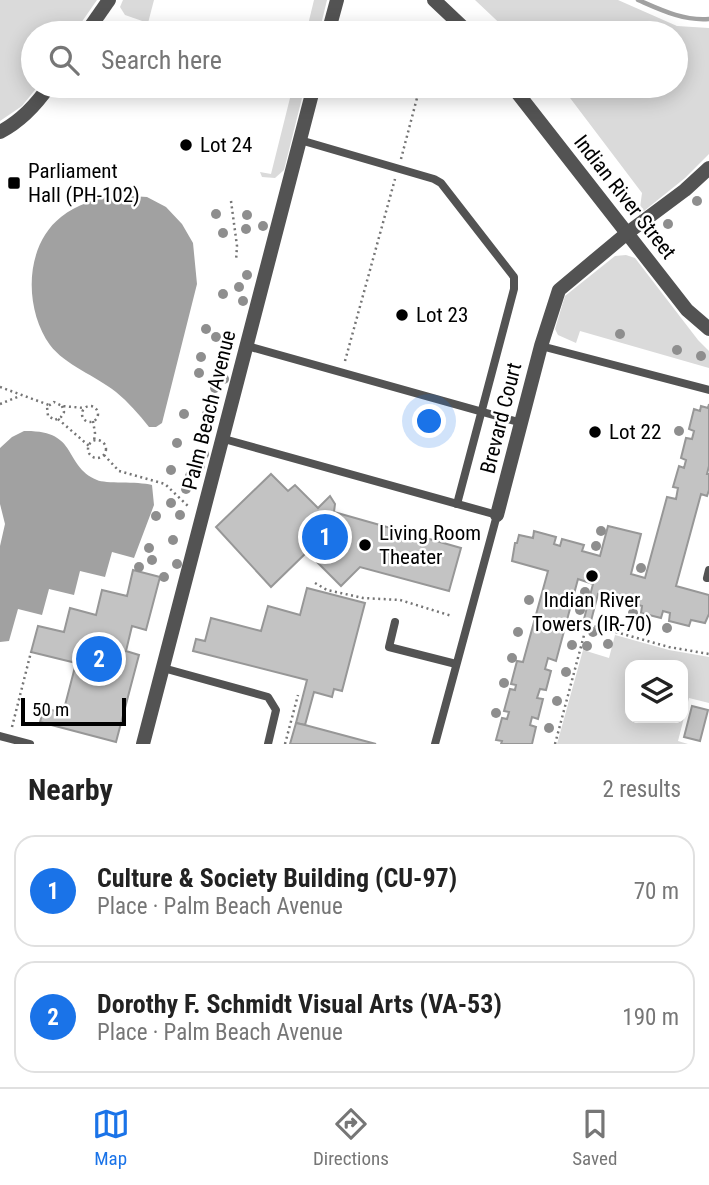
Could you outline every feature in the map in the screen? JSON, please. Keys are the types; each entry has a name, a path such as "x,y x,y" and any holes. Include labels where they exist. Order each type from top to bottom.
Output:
{"street":[{"path":"94,21 109,0"},
{"path":"331,21 337,0"},
{"path":"434,0 456,21"},
{"path":"0,132 28,112 39,98"},
{"name":"Palm Beach Avenue","path":"143,744 311,98"},
{"name":"Indian River Street","path":"521,98 687,310 709,329"},
{"name":"Brevard Court","path":"497,515 541,346 559,290 709,168"}],"lane":[{"path":"300,139 434,179 446,187 514,277 514,289 457,504"},
{"path":"247,346 522,423"},
{"path":"541,346 709,390"},
{"path":"224,439 497,515"},
{"name":"Brevard Court","path":"435,744 497,515"},
{"path":"395,622 389,647 456,664"},
{"path":"163,668 268,697 275,705 276,715 268,744"},
{"path":"4,738 30,744"}],"path":[{"path":"342,373 418,98"},
{"path":"231,201 236,234 236,261"},
{"path":"0,387 49,405 58,402 62,406 92,406 97,409 98,416 88,422 83,417 84,408"},
{"path":"0,404 20,396"},
{"path":"49,405 48,416 52,419 63,415 62,406"},
{"path":"58,419 89,446"},
{"path":"93,421 94,441 88,452 92,457 98,458 104,455 106,450 104,444 94,441"},
{"path":"104,455 120,471 165,485 195,511"},
{"path":"315,583 327,590 363,598 400,600 452,616"},
{"path":"555,744 587,624 709,654"},
{"path":"4,738 31,652"},
{"path":"285,744 298,695"}],"shaded area":[{"path":"0,0 97,0 82,21 21,21 21,98 28,98 22,106 0,121"},
{"path":"123,0 154,0 149,21 125,15 120,7"},
{"path":"314,0 327,0 322,21 309,21"},
{"path":"475,0 618,0 666,21 497,21"},
{"path":"688,27 709,28 709,154 685,178 639,215 642,193 570,98 688,98"},
{"path":"290,98 302,98 284,170 275,178 262,177 260,172 271,174"},
{"path":"115,195 147,197 166,207 182,224 193,243 197,284 162,423 156,427 149,427 116,392 56,352 41,330 32,296 34,261 49,229 74,209"},
{"path":"615,256 635,258 709,351 709,368 580,331 576,343 558,335 555,329 565,296"},
{"path":"24,431 54,436 68,449 86,474 97,480 152,485 154,505 134,558 112,552 105,577 80,571 74,595 49,589 42,615 18,609 9,641 0,642 0,546 5,524 0,504 0,448"},
{"path":"615,635 669,650 709,657 709,703 689,698 688,702 688,660 625,660 625,723 683,723 678,741 688,744 557,744 583,650 609,658"}],"building":[{"name":"Indian River Towers (IR-70)","path":"709,404 709,490 707,496 701,494 676,586 709,595 709,614 705,623 691,620 689,626 669,621 670,613 663,611 661,618 641,613 642,606 598,594 591,621 584,619 593,584 578,579 556,661 548,658 545,669 551,671 546,690 540,689 537,698 543,699 538,719 532,717 530,725 536,727 532,744 501,744 502,741 496,740 502,718 507,719 509,712 504,711 510,689 515,690 516,685 511,684 517,661 523,662 548,571 512,561 519,535 533,538 534,531 556,537 554,544 560,546 562,539 584,545 582,551 600,556 608,526 641,534 631,574 645,578 667,497 676,499 678,488 673,487 679,466 684,468 686,460 681,458 686,438 692,439 694,431 689,429 694,409 700,411 701,406 708,408"},
{"path":"271,474 288,491 295,485 318,508 330,496 335,504 334,512 461,548 449,591 360,567 341,586 307,552 271,587 216,527"},
{"path":"133,570 160,577 146,630 132,626 126,651 139,655 116,742 40,722 44,708 63,713 76,663 31,652 38,626 64,632 70,608 96,615 102,590 127,596"},
{"path":"307,588 365,603 342,691 334,689 332,697 314,692 305,725 296,723 307,680 193,651 196,639 205,641 211,618 261,631 268,606 300,615"},
{"path":"692,706 708,710 700,741 684,737"},
{"path":"296,723 305,725 376,744 290,744"}],"waterway":[{"path":"638,0 681,17 709,19"}],"place":[{"name":"Lot 24","path":"186,145"},
{"name":"Parliament Hall (PH-102)","path":"14,183"},
{"name":"Lot 23","path":"402,315"},
{"name":"Lot 22","path":"595,432"},
{"name":"Culture & Society Building (CU-97)","path":"325,537"},
{"name":"Living Room Theater","path":"365,545"},
{"name":"Indian River Towers (IR-70)","path":"592,576"},
{"name":"Dorothy F. Schmidt Visual Arts (VA-53)","path":"99,659"}]}
